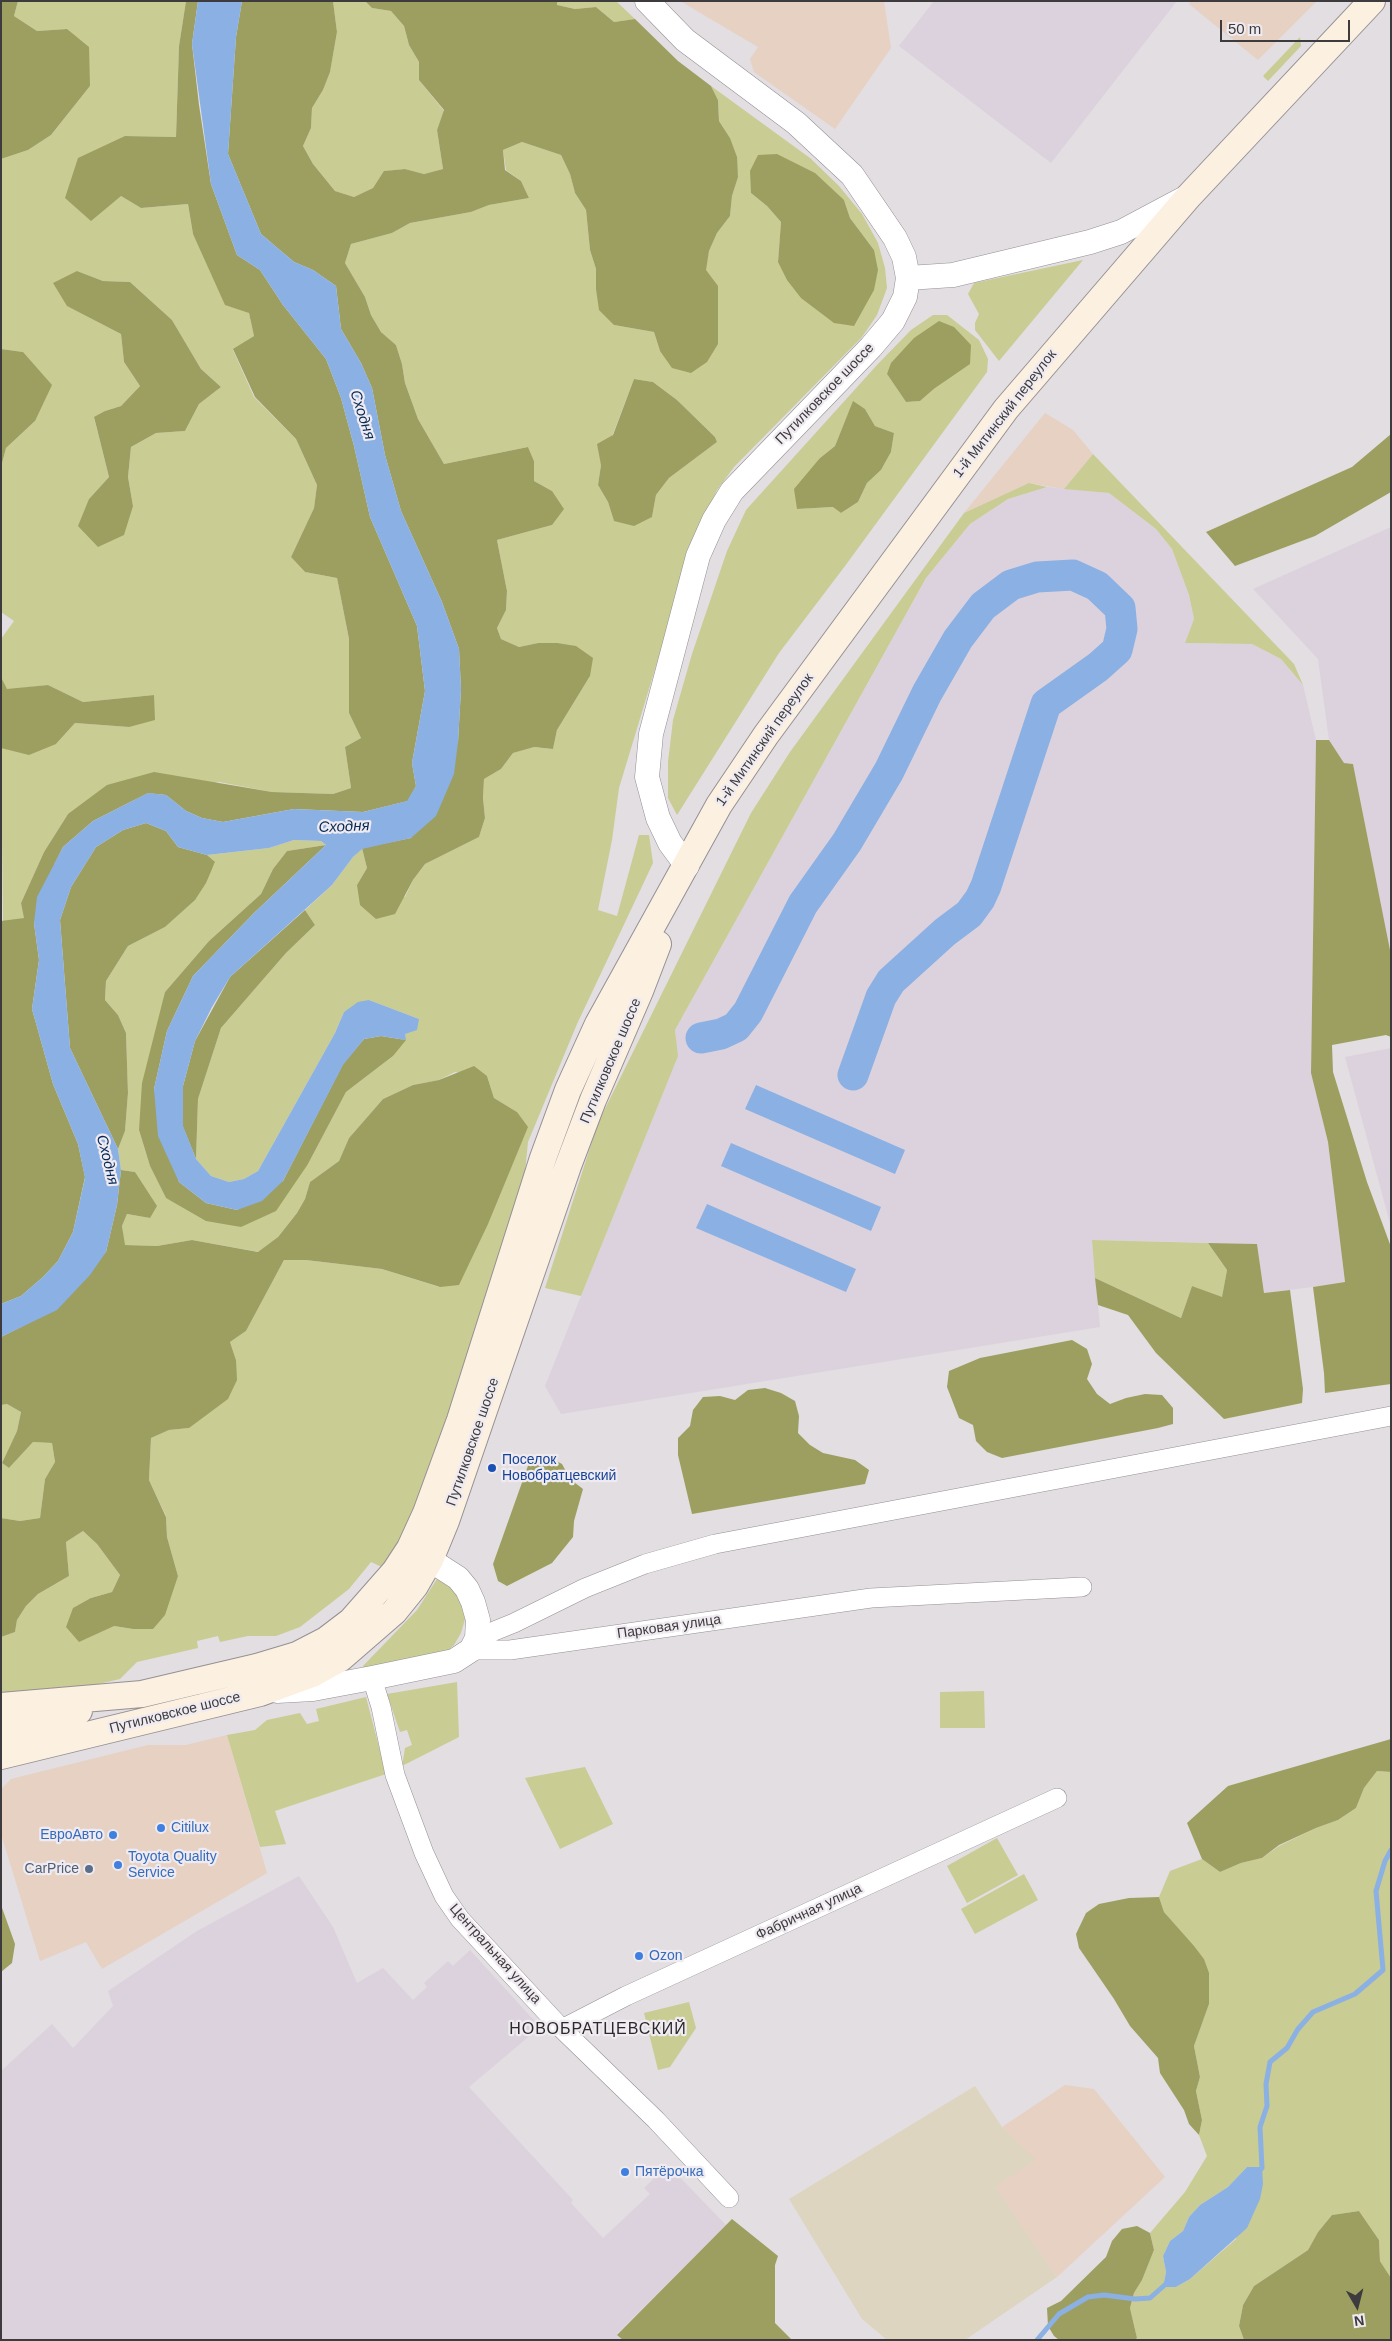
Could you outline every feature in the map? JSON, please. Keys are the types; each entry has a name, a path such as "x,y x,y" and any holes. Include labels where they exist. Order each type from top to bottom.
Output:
{"main road":[{"name":"1-й Митинский переулок","path":"687,866 719,805 766,735 1000,416 1189,196 1372,1"},
{"name":"Путилковское шоссе","path":"1,1756 260,1692 312,1674 341,1658 362,1642 394,1612 414,1586 430,1560 446,1521 568,1166 593,1100 640,992 687,866"},
{"name":"Путилковское шоссе","path":"1,1706 142,1694 257,1667 304,1651 326,1640 351,1621 395,1572 410,1548 426,1513 460,1420 543,1158 568,1090 598,1024 687,866"},
{"path":"1,1732 142,1694"}],"street":[{"name":"Путилковское шоссе","path":"647,1 685,40 796,123 852,175 895,238 904,256 908,278 905,297 894,321 871,348 732,491 714,520 698,556 651,734 647,777 658,818 670,843 687,866"},
{"path":"908,278 953,275 1090,242 1130,228 1189,196"},
{"path":"474,1644 585,1588 645,1564 715,1544 1391,1416"},
{"path":"395,1572 407,1561 430,1560 458,1578 474,1602 478,1620 474,1644"},
{"name":"Парковая улица","path":"260,1692 313,1689 454,1661 474,1644 510,1650 871,1598 1082,1587"},
{"name":"Центральная улица","path":"372,1678 381,1707 395,1776 424,1853 444,1896 460,1919 562,2029 656,2120 730,2198"},
{"name":"Фабричная улица","path":"562,2029 626,1996 1057,1798"}],"shaded area":[{"path":"680,1 884,1 891,48 835,129 754,72 750,59 758,47"},
{"path":"934,1 1177,1 1051,163 899,46"},
{"path":"1191,1 1317,1 1258,60 1189,4"},
{"path":"1045,413 1073,430 1093,454 1064,489 1029,483 964,513"},
{"path":"1047,487 1109,493 1156,529 1172,549 1189,595 1194,619 1185,643 1252,644 1281,659 1303,685 1316,740 1311,1073 1328,1142 1345,1283 1264,1293 1257,1244 1092,1240 1100,1327 561,1414 545,1386 677,1056 675,1030 926,578 970,524 1008,499"},
{"path":"1391,527 1391,955 1353,764 1344,763 1329,740 1318,659 1253,589"},
{"path":"1391,1048 1391,1227 1345,1057"},
{"path":"227,1735 267,1873 102,1969 86,1942 40,1961 1,1834 1,1789 11,1779 148,1745 186,1745"},
{"path":"299,1876 333,1927 357,1983 383,1968 413,2000 427,1987 424,1983 448,1961 453,1966 470,1950 540,2027 469,2087 573,2200 571,2203 603,2238 650,2194 644,2188 668,2165 726,2225 617,2334 623,2340 1,2340 1,2071 52,2024 73,2048 113,2006 108,1991 197,1931"},
{"path":"1065,2085 1094,2089 1165,2177 1057,2277 994,2187 1035,2160 1002,2127"},
{"path":"975,2086 1002,2127 1036,2160 995,2187 1057,2277 965,2340 887,2340 862,2319 789,2199"}],"green space":[{"path":"1,1 18,1 14,16 37,31 67,29 89,47 90,86 51,135 28,150 1,159"},
{"path":"18,1 186,1 179,46 176,137 125,136 121,196 141,208 188,204 193,234 249,313 254,336 233,350 254,397 296,439 317,485 314,508 291,557 305,572 337,578 349,639 349,713 361,738 345,747 351,788 333,794 272,792 219,782 68,814 44,852 21,903 25,918 3,923 1,748 56,744 75,723 129,727 154,695 83,702 48,685 7,690 1,677 1,639 14,621 1,612 1,467 6,448 35,421 23,352 1,349 1,159 28,150 51,135 90,86 67,29 37,31 14,16","holes":["77,271 103,281 130,282 172,320 201,369 221,387 199,404 185,431 156,433 131,447 128,477 133,506 89,499 109,477 94,418 105,411 121,406 140,386 124,362 121,334 68,306"]},
{"path":"186,1 198,1 192,44 211,184 237,255 260,270 283,305 326,359 341,398 370,517 417,626 425,691 412,763 416,786 408,801 363,812 294,809 223,822 202,818 186,811 166,795 148,793 93,821 63,847 55,863 34,923 39,960 32,1009 53,1084 78,1144 85,1177 73,1232 58,1261 21,1296 1,1304 1,921 24,918 21,903 44,852 68,814 107,785 154,772 272,792 333,794 351,788 345,747 361,738 349,713 349,639 337,578 305,572 291,557 314,508 317,485 296,439 255,397 233,349 254,336 249,313 225,305 193,234 188,204 141,208 121,196 91,221 65,198 78,158 125,136 176,137 179,46"},
{"path":"242,1 333,1 337,32 330,72 323,90 312,108 311,128 303,146 313,164 335,191 354,197 373,188 384,171 405,169 424,174 443,169 437,130 444,110 419,80 419,62 409,45 404,26 391,11 372,8 365,1 557,1 557,5 575,9 596,7 614,22 635,19 678,61 711,86 718,100 719,121 730,138 737,157 738,177 732,196 730,216 717,233 709,251 706,270 718,286 718,344 707,362 691,373 672,368 660,351 654,332 614,325 599,310 596,269 590,250 586,210 575,193 570,174 561,155 522,142 503,150 505,170 521,181 529,198 489,205 471,212 410,223 392,233 351,244 345,263 365,297 371,315 381,332 396,345 405,383 418,419 444,464 528,447 534,461 534,481 552,491 564,509 552,525 497,540 507,591 506,610 497,628 501,639 519,647 538,643 576,646 593,658 590,676 557,730 553,749 534,747 513,753 501,769 484,779 485,818 479,837 425,864 413,880 395,914 376,919 360,905 357,885 367,868 362,848 411,838 458,742 461,689 459,649 442,602 401,511 385,455 372,388 361,363 341,329 336,286 313,270 294,262 261,234 228,154 236,37"},
{"path":"333,1 365,1 372,8 391,11 404,26 409,45 419,62 419,80 444,111 437,130 443,169 424,174 405,169 385,171 373,188 354,197 335,191 313,164 303,146 311,128 312,108 323,90 330,71 337,32"},
{"path":"557,1 616,1 635,19 614,22 596,7 575,9 556,5"},
{"path":"1300,37 1301,46 1268,81 1263,76"},
{"path":"711,86 810,158 839,186 862,214 878,243 885,268 887,288 877,315 862,337 734,467 717,490 695,537 619,788 612,840 598,910 617,916 639,835 649,835 653,863 577,1024 528,1142 524,1182 426,1492 384,1568 371,1562 349,1589 300,1627 276,1636 248,1636 220,1642 218,1636 197,1641 198,1648 137,1662 120,1679 68,1691 1,1694 1,1637 15,1632 17,1620 26,1606 38,1594 69,1576 66,1542 83,1531 97,1544 120,1575 112,1592 91,1598 114,1626 133,1629 178,1576 167,1537 166,1516 149,1480 151,1438 169,1430 189,1428 236,1360 230,1342 246,1331 284,1260 306,1260 382,1269 439,1287 517,1112 494,1098 487,1076 455,1072 439,1080 413,1085 383,1099 349,1138 339,1161 310,1182 305,1199 297,1213 278,1237 259,1252 192,1240 157,1246 124,1245 122,1226 127,1214 150,1218 135,1172 121,1170 118,1149 125,1131 128,1093 126,1033 118,1015 105,1000 106,981 128,946 165,927 195,899 215,863 207,855 269,848 294,840 321,841 326,845 287,851 273,869 261,894 209,941 165,992 139,1130 150,1166 166,1198 241,1227 308,1164 346,1092 393,1056 405,1034 419,1019 369,1000 344,1012 335,1033 258,1171 244,1179 229,1182 211,1176 196,1159 198,1099 221,1028 286,953 315,925 305,910 332,885 362,848 367,868 357,885 405,897 413,880 425,864 479,837 485,818 484,779 501,769 513,753 533,747 553,749 557,730 590,676 538,643 519,647 501,639 497,628 506,610 507,591 497,540 552,525 552,491 534,481 534,461 528,447 444,464 418,419 405,383 396,345 381,332 371,315 365,297 345,263 351,244 392,233 410,223 471,212 489,205 529,198 521,181 506,170 503,150 522,142 561,155 570,174 575,193 586,210 590,250 596,269 596,289 614,325 654,332 660,351 718,344 717,324 705,270 709,251 717,233 730,216 732,196 738,176 730,138 719,121 718,100","holes":["751,193 844,200 850,218 874,250 778,262 781,222 767,206","634,379 653,382 677,400 715,437 717,442 669,478 656,495 652,517 614,521 608,502 598,485 601,465"]},
{"path":"777,154 815,173 844,200 850,218 874,250 878,270 874,290 854,326 834,323 801,298 787,280 778,262 781,222 767,206 751,193 750,171 758,155"},
{"path":"1083,260 999,361 975,330 975,323 979,314 968,294 974,283"},
{"path":"77,271 103,281 130,282 172,320 201,369 221,387 199,404 185,431 156,433 131,447 128,477 133,506 124,535 98,547 78,526 89,499 109,477 94,417 121,406 140,386 124,362 121,334 67,306 53,283"},
{"path":"933,315 947,315 979,340 988,359 987,372 779,653 677,815 668,798 668,762 673,720 692,654 727,551 746,510 911,330","holes":["887,374 935,388 920,401 906,402","853,402 865,409 875,426 894,433 891,452 881,470 867,483 858,502 841,513 834,507 797,509 820,458 835,446"]},
{"path":"939,321 954,327 971,345 970,364 935,388 920,401 906,402 887,374 891,363 914,338"},
{"path":"1,349 23,352 52,385 35,421 6,448 1,467"},
{"path":"634,379 653,382 677,400 715,437 717,442 669,478 656,495 652,517 634,526 614,521 608,502 598,485 601,465 597,444 613,435"},
{"path":"853,401 865,409 875,426 894,433 891,452 881,470 867,483 858,502 841,513 833,507 797,509 794,489 820,458 835,446"},
{"path":"1391,434 1391,492 1315,536 1235,566 1206,532 1352,467"},
{"path":"1093,454 1294,664 1303,685 1281,659 1252,644 1185,643 1194,619 1189,595 1172,549 1156,529 1109,493 1064,489"},
{"path":"1029,483 1047,487 1008,499 970,524 926,578 675,1030 678,1056 581,1296 545,1288 598,1123 751,813 790,752 964,513"},
{"path":"1,677 7,689 48,685 83,702 154,695 155,720 129,727 75,723 56,744 29,755 1,748"},
{"path":"1316,740 1329,740 1344,763 1353,764 1391,955 1391,1037 1386,1035 1332,1045 1333,1072 1367,1182 1391,1247 1391,1384 1325,1393 1313,1287 1345,1282 1328,1142 1311,1073"},
{"path":"146,823 166,831 178,847 207,855 215,862 206,883 195,900 165,927 128,946 106,981 105,1000 118,1015 126,1033 128,1093 125,1131 118,1149 70,1048 60,920 71,887 96,847 123,830"},
{"path":"326,845 254,913 193,976 167,1031 154,1089 179,1182 206,1203 237,1210 283,1181 343,1064 364,1039 381,1036 406,1040 393,1056 346,1092 308,1164 276,1211 241,1227 206,1221 166,1198 150,1166 139,1130 142,1083 165,992 209,941 261,894 273,869 287,851"},
{"path":"305,910 315,925 286,953 221,1028 198,1099 196,1159 183,1127 183,1086 195,1041 230,977"},
{"path":"474,1066 487,1076 494,1098 517,1112 528,1127 488,1224 459,1285 440,1287 382,1269 306,1260 284,1260 246,1331 230,1342 236,1360 237,1380 228,1399 189,1428 169,1430 151,1438 149,1480 166,1517 167,1537 178,1576 165,1615 153,1629 133,1629 114,1626 79,1642 66,1627 73,1608 91,1598 112,1592 120,1575 97,1544 83,1531 66,1542 69,1576 38,1594 26,1606 17,1620 15,1632 1,1637 1,1518 20,1521 40,1518 45,1479 55,1462 52,1443 33,1442 9,1468 2,1463 17,1431 21,1412 7,1404 1,1405 1,1337 23,1326 106,1252 117,1205 121,1170 135,1172 157,1206 150,1218 127,1214 122,1226 125,1245 157,1246 192,1240 258,1252 278,1237 297,1213 305,1199 310,1182 339,1161 349,1138 383,1099 413,1085 439,1080"},
{"path":"1092,1240 1208,1243 1227,1270 1222,1298 1192,1286 1181,1318 1095,1278"},
{"path":"1208,1243 1257,1244 1264,1293 1290,1290 1303,1389 1302,1403 1224,1419 1156,1353 1128,1315 1098,1305 1095,1278 1181,1318 1192,1286 1222,1297 1227,1270"},
{"path":"1072,1340 1087,1349 1092,1364 1087,1379 1097,1394 1110,1404 1145,1394 1162,1395 1173,1408 1173,1424 1002,1458 987,1452 976,1441 973,1425 959,1418 947,1387 949,1371 980,1358"},
{"path":"765,1388 781,1393 795,1401 799,1416 798,1433 810,1445 823,1453 855,1460 869,1470 865,1484 692,1514 678,1455 678,1438 690,1426 693,1410 703,1397 720,1396 735,1400 748,1390"},
{"path":"7,1404 21,1412 17,1431 2,1463 9,1468 33,1442 52,1443 55,1462 45,1479 40,1518 20,1521 1,1518 1,1405"},
{"path":"547,1456 562,1464 570,1479 583,1489 574,1521 573,1537 552,1563 507,1586 498,1581 493,1564 530,1460"},
{"path":"437,1579 456,1591 462,1603 465,1619 461,1633 454,1645 446,1652 363,1669 363,1666 417,1610"},
{"path":"457,1682 459,1737 402,1766 405,1748 412,1745 407,1730 400,1732 387,1694"},
{"path":"984,1691 985,1728 940,1728 940,1692"},
{"path":"366,1697 386,1774 275,1811 286,1844 260,1847 227,1735 255,1730 267,1720 300,1713 307,1724 319,1721 316,1709"},
{"path":"1391,1739 1391,1772 1377,1771 1364,1788 1356,1808 1338,1820 1279,1845 1262,1858 1241,1863 1220,1872 1202,1859 1187,1823 1228,1786"},
{"path":"585,1767 613,1824 560,1849 525,1778"},
{"path":"1377,1771 1391,1772 1391,2278 1380,2261 1379,2240 1359,2211 1332,2215 1318,2232 1308,2250 1254,2286 1243,2305 1239,2326 1244,2340 1135,2340 1137,2338 1130,2308 1134,2293 1142,2280 1154,2250 1150,2233 1185,2192 1207,2156 1199,2135 1202,2120 1196,2091 1200,2077 1194,2046 1209,2004 1204,1959 1164,1912 1159,1897 1170,1871 1202,1859 1220,1872 1241,1863 1262,1858 1279,1846 1316,1828 1338,1820 1356,1808 1364,1788","holes":["1247,2167 1236,2239 1190,2279 1176,2287 1163,2287 1166,2272 1163,2256 1170,2241 1183,2231 1189,2217 1200,2205 1228,2187"]},
{"path":"997,1838 1018,1875 967,1903 947,1866"},
{"path":"1024,1874 1038,1900 975,1934 961,1909"},
{"path":"1159,1897 1164,1912 1204,1959 1209,1973 1209,2004 1194,2046 1200,2077 1196,2091 1202,2120 1199,2135 1189,2124 1184,2110 1160,2073 1158,2058 1130,2026 1079,1948 1076,1934 1086,1913 1099,1904 1129,1898"},
{"path":"1,1905 15,1944 12,1963 1,1972"},
{"path":"689,2002 696,2028 670,2067 658,2070 644,2013"},
{"path":"1359,2211 1379,2240 1380,2261 1391,2278 1391,2340 1244,2340 1239,2326 1243,2305 1254,2286 1308,2250 1318,2232 1332,2215"},
{"path":"732,2219 778,2256 775,2265 775,2323 792,2340 623,2340 617,2335"},
{"path":"1137,2226 1150,2233 1154,2250 1142,2280 1134,2293 1130,2308 1137,2338 1135,2340 1059,2340 1048,2326 1047,2308 1061,2301 1106,2257 1112,2241 1122,2229"}],"water":[{"name":"Сходня","path":"198,1 242,1 236,37 228,154 261,234 294,262 313,270 336,286 341,329 361,363 372,388 385,455 401,511 442,602 459,649 461,689 454,774 436,816 411,838 362,849 353,857 332,885 230,977 212,1007 195,1041 183,1086 183,1126 196,1159 211,1176 229,1182 244,1179 258,1171 335,1033 344,1012 358,1002 369,1000 419,1019 417,1030 405,1034 406,1040 381,1036 364,1039 343,1065 283,1181 262,1201 237,1210 206,1203 179,1182 158,1136 154,1089 167,1031 193,976 254,913 326,845 321,841 294,840 269,848 207,855 178,847 166,831 146,823 123,830 96,847 71,887 60,920 70,1048 118,1149 121,1170 117,1205 106,1252 90,1275 57,1310 1,1337 1,1304 21,1296 58,1261 73,1232 85,1178 78,1144 53,1084 32,1009 39,960 34,923 37,897 63,847 93,821 148,793 166,795 186,811 202,818 223,822 294,809 363,812 407,801 416,786 412,763 425,691 417,626 370,517 341,398 326,359 283,305 260,270 237,255 211,184 192,44"},
{"path":"756,1085 905,1150 895,1174 745,1109"},
{"path":"731,1143 881,1207 871,1231 721,1166"},
{"path":"707,1204 856,1269 846,1292 696,1228"},
{"path":"1247,2167 1262,2167 1263,2184 1260,2199 1247,2228 1190,2279 1176,2287 1163,2287 1166,2272 1163,2256 1170,2241 1183,2231 1189,2217 1200,2205 1228,2187"}],"waterway":[{"path":"701,1038 721,1034 736,1027 748,1012 803,904 847,842 889,771 927,693 958,639 983,606 1011,585 1037,577 1073,575 1097,586 1120,608 1122,629 1117,650 1098,667 1046,704 986,886 980,899 969,914 945,932 891,981 881,997 853,1075"},
{"path":"1258,2173 1262,2168 1260,2127 1267,2106 1266,2084 1270,2062 1287,2048 1298,2029 1313,2012 1355,1994 1383,1970 1376,1891 1385,1861 1391,1850"},
{"path":"1037,2340 1059,2314 1088,2297 1104,2295 1135,2299 1150,2298 1167,2283"}],"place":[{"name":"Поселок Новобратцевский","path":"492,1468"},
{"name":"Citilux","path":"161,1828"},
{"name":"ЕвроАвто","path":"113,1835"},
{"name":"Toyota Quality Service","path":"118,1865"},
{"name":"CarPrice","path":"89,1869"},
{"name":"Ozon","path":"639,1956"},
{"name":"Пятёрочка","path":"625,2172"}],"district":[{"name":"НОВОБРАТЦЕВСКИЙ","path":"598,2030"}]}
